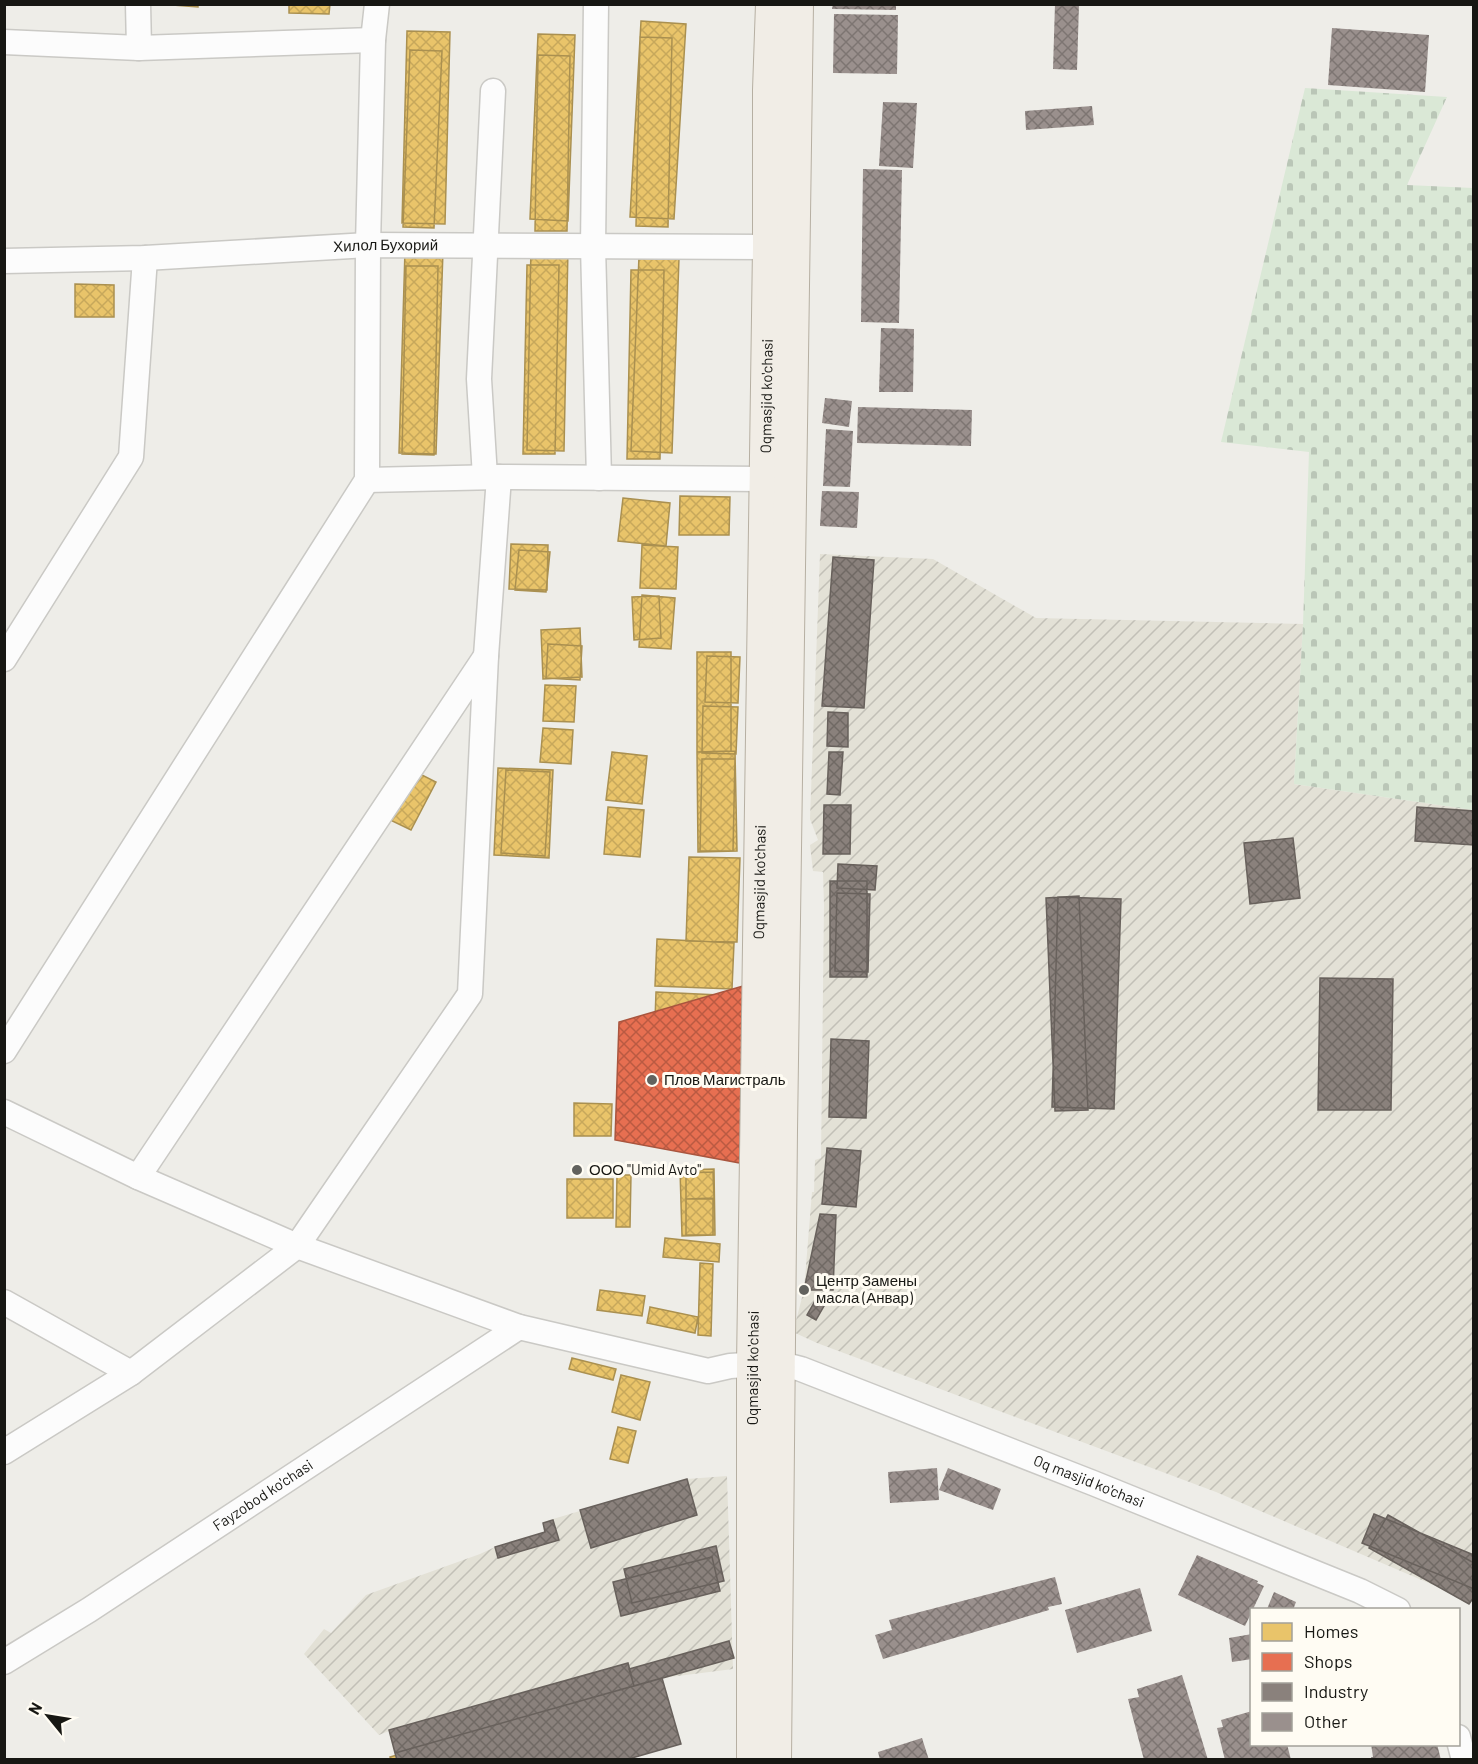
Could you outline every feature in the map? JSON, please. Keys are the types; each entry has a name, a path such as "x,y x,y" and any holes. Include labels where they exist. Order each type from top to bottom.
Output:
{"main road":[{"name":"Oqmasjid ko'chasi","path":"753,1760 765,1364 783,91 772,4"},
{"name":"Oqmasjid ko'chasi","path":"775,1760 765,1364 766,479 769,247 783,91 798,4"}],"street":[{"path":"138,4 139,48"},
{"path":"4,1051 367,480 368,245 373,40 377,4"},
{"path":"596,4 593,246 599,478"},
{"path":"4,42 139,48 373,40"},
{"path":"4,1452 131,1373 297,1246 471,994 492,477 479,379 493,91"},
{"name":"Хилол Бухорий","path":"4,261 145,258 368,245 769,247"},
{"path":"4,659 131,457 145,258"},
{"path":"367,480 492,477 766,479"},
{"path":"138,1177 486,656"},
{"path":"4,1112 138,1177 297,1246 519,1326 708,1371 765,1364"},
{"path":"4,1302 131,1373"},
{"name":"Fayzobod ko'chasi","path":"4,1662 89,1610 519,1326"},
{"name":"Oq masjid ko'chasi","path":"765,1364 801,1368 1093,1483 1359,1591 1394,1608"},
{"path":"1460,1745 1464,1760"}],"shaded area":[{"path":"820,554 933,559 1036,618 1303,624 1294,784 1473,810 1473,1602 1216,1492 793,1332 804,1290 815,1160 821,1158 823,872 813,871 810,845 818,840 810,819"},
{"path":"727,1476 733,1669 662,1678 395,1753 389,1731 379,1735 304,1654 324,1629 331,1633 366,1595 495,1547 545,1532 543,1522 687,1479"}],"green space":[{"path":"1305,88 1447,97 1407,185 1473,188 1473,810 1294,784 1309,452 1221,442"}],"building: Homes":[{"path":"159,4 198,4 198,7"},
{"path":"289,4 330,4 329,14 289,13"},
{"path":"641,21 686,24 674,219 630,217"},
{"path":"407,31 450,32 445,224 402,223"},
{"path":"538,34 575,35 568,221 530,219"},
{"path":"640,37 672,38 668,227 636,226"},
{"path":"410,50 442,51 434,228 403,227"},
{"path":"538,55 570,56 567,231 535,231"},
{"path":"531,247 568,248 564,451 527,450"},
{"path":"405,250 443,251 436,454 399,453"},
{"path":"639,256 679,258 672,453 631,451"},
{"path":"527,265 559,265 555,454 523,454"},
{"path":"406,266 438,266 434,455 402,454"},
{"path":"631,270 664,270 660,459 627,459"},
{"path":"75,284 114,285 114,317 75,317"},
{"path":"680,496 730,497 729,535 679,535"},
{"path":"623,498 670,503 666,546 618,541"},
{"path":"511,544 548,545 547,590 509,589"},
{"path":"642,545 678,547 676,589 640,588"},
{"path":"519,550 550,552 546,592 515,590"},
{"path":"642,595 675,598 671,649 639,647"},
{"path":"659,596 661,638 634,640 632,597"},
{"path":"580,628 582,677 543,679 541,630"},
{"path":"548,644 582,646 580,680 546,678"},
{"path":"697,652 731,652 731,751 697,752"},
{"path":"707,656 740,657 738,703 705,702"},
{"path":"545,685 576,686 574,722 543,721"},
{"path":"703,706 738,707 736,754 702,753"},
{"path":"543,728 573,730 571,764 540,762"},
{"path":"735,751 737,851 698,852 697,752"},
{"path":"612,752 647,756 642,804 606,800"},
{"path":"702,759 735,759 733,851 700,851"},
{"path":"498,768 553,770 549,858 494,855"},
{"path":"410,769 436,782 411,830 386,818"},
{"path":"506,770 550,772 545,856 501,853"},
{"path":"608,807 644,810 640,857 604,854"},
{"path":"689,857 740,858 737,942 686,941"},
{"path":"657,939 734,943 732,989 655,986"},
{"path":"656,992 719,995 717,1024 655,1020"},
{"path":"574,1103 612,1104 611,1136 574,1136"},
{"path":"714,1169 715,1235 682,1236 680,1170"},
{"path":"713,1172 714,1198 686,1199 686,1173"},
{"path":"617,1175 631,1175 630,1227 616,1227"},
{"path":"567,1179 613,1179 613,1218 567,1218"},
{"path":"686,1199 713,1199 713,1235 686,1235"},
{"path":"665,1238 720,1244 719,1262 663,1257"},
{"path":"700,1263 713,1264 711,1336 698,1335"},
{"path":"600,1290 645,1296 642,1316 597,1310"},
{"path":"650,1307 698,1317 695,1333 647,1323"},
{"path":"572,1358 616,1369 613,1380 569,1369"},
{"path":"621,1375 650,1382 640,1420 612,1412"},
{"path":"618,1427 636,1431 628,1463 610,1459"},
{"path":"606,1695 624,1760 391,1760 390,1757"}],"building: Shops":[{"path":"743,986 740,1163 615,1140 619,1022"}],"building: Industry":[{"path":"833,557 874,560 864,708 822,706"},
{"path":"828,712 848,713 848,747 827,746"},
{"path":"829,752 843,752 840,795 827,794"},
{"path":"824,805 851,805 850,854 823,854"},
{"path":"1417,807 1474,811 1474,845 1415,841"},
{"path":"1293,838 1300,898 1250,904 1244,843"},
{"path":"838,864 877,866 875,890 837,888"},
{"path":"830,881 867,881 867,977 830,977"},
{"path":"837,893 870,894 868,972 835,971"},
{"path":"1079,896 1088,1110 1055,1111 1046,898"},
{"path":"1058,897 1121,899 1114,1109 1052,1107"},
{"path":"1320,978 1393,979 1391,1110 1318,1110"},
{"path":"831,1039 869,1041 866,1118 829,1117"},
{"path":"827,1148 861,1151 856,1207 822,1204"},
{"path":"820,1214 836,1215 833,1290 804,1290"},
{"path":"819,1294 828,1299 816,1320 807,1315"},
{"path":"687,1479 697,1515 591,1548 580,1510"},
{"path":"1374,1514 1474,1555 1474,1589 1362,1543"},
{"path":"1388,1515 1474,1563 1474,1597 1469,1604 1369,1548"},
{"path":"553,1520 559,1540 498,1558 495,1547 545,1532 543,1523"},
{"path":"716,1546 724,1581 632,1603 624,1569"},
{"path":"712,1557 720,1591 621,1616 613,1582"},
{"path":"729,1641 734,1658 634,1686 629,1669"},
{"path":"628,1663 634,1686 395,1753 389,1730"},
{"path":"662,1678 681,1744 625,1760 397,1760 395,1753"}],"building: Other":[{"path":"833,4 896,4 896,10 832,9"},
{"path":"1055,4 1079,4 1077,70 1053,69"},
{"path":"834,14 898,15 897,74 833,73"},
{"path":"1332,28 1429,35 1425,92 1328,85"},
{"path":"883,102 917,103 913,168 879,166"},
{"path":"1092,106 1094,125 1026,130 1025,111"},
{"path":"863,169 902,170 899,323 861,322"},
{"path":"881,328 914,329 913,392 879,392"},
{"path":"825,398 852,401 849,427 822,423"},
{"path":"858,407 972,410 971,446 857,443"},
{"path":"826,429 853,431 850,487 823,486"},
{"path":"822,491 859,492 857,528 820,526"},
{"path":"937,1468 939,1500 890,1503 888,1472"},
{"path":"948,1468 1001,1489 993,1510 939,1490"},
{"path":"1197,1555 1258,1581 1257,1583 1264,1586 1254,1608 1250,1608 1250,1615 1245,1626 1178,1595"},
{"path":"1055,1577 1062,1604 1048,1607 1049,1610 883,1659 875,1635 892,1630 889,1620"},
{"path":"1140,1588 1152,1631 1077,1653 1065,1610"},
{"path":"1274,1592 1296,1602 1294,1608 1267,1608"},
{"path":"1250,1634 1250,1659 1232,1662 1229,1638"},
{"path":"1182,1675 1208,1760 1144,1760 1128,1699 1139,1697 1137,1689"},
{"path":"1250,1712 1250,1746 1288,1746 1291,1760 1225,1760 1217,1728 1223,1727 1221,1720"},
{"path":"922,1738 929,1760 880,1760 878,1752"},
{"path":"1371,1746 1438,1746 1441,1760 1371,1760 1373,1757"}],"place":[{"name":"Плов Магистраль","path":"652,1080"},
{"name":"ООО \"Umid Avto\"","path":"577,1170"},
{"name":"Центр Замены масла (Анвар)","path":"804,1290"}]}
